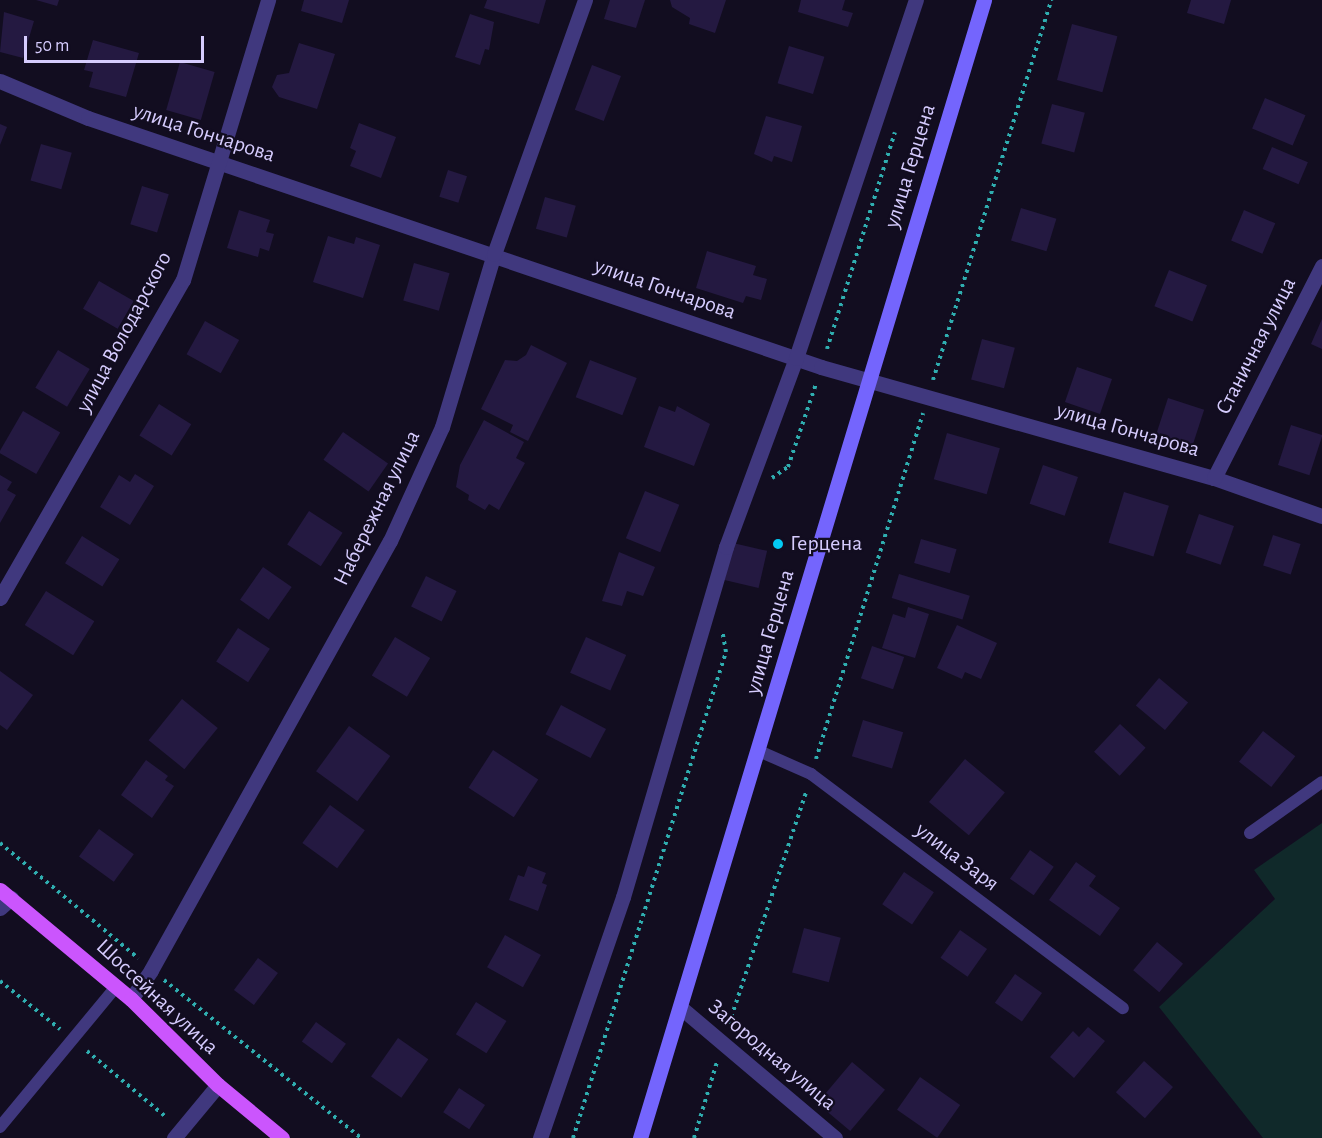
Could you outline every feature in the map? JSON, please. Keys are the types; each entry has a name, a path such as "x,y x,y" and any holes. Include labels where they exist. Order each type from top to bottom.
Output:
{"main road":[{"name":"улица Герцена","path":"640,1138 759,751 868,380 984,0"},
{"name":"Шоссейная улица","path":"4,899 131,999 218,1085 282,1138"}],"street":[{"name":"улица Володарского","path":"0,598 183,280 221,163 268,0"},
{"name":"Набережная улица","path":"131,999 151,970 390,541 442,427 494,254 585,0"},
{"path":"540,1138 623,897 726,547 796,358 916,0"},
{"name":"улица Гончарова","path":"0,81 88,118 494,254 821,367 929,395 1214,478 1322,516"},
{"name":"Станичная улица","path":"1214,478 1322,266"},
{"name":"Загородная улица","path":"680,1007 836,1138"},
{"path":"178,1134 218,1085"}],"lane":[{"name":"улица Заря","path":"759,751 812,774 1123,1008"},
{"path":"1250,833 1322,782"},
{"path":"0,1127 75,1041 116,987"}],"path":[{"path":"694,1138 812,774 1051,0"},
{"path":"747,494 788,467 898,122"},
{"path":"573,1138 726,652 720,620"},
{"path":"0,843 151,970 361,1138"},
{"path":"0,981 75,1041 178,1134"}],"green space":[{"path":"1322,823 1322,1138 1263,1138 1159,1007 1275,899 1254,870"}],"building":[{"path":"36,0 59,0 57,6"},
{"path":"304,0 349,0 342,23 301,11"},
{"path":"487,0 546,0 539,24 484,8"},
{"path":"610,0 645,0 636,28 604,19"},
{"path":"670,0 726,0 715,33 689,24 690,18 672,7"},
{"path":"801,0 845,0 842,10 853,13 848,27 798,12"},
{"path":"1191,0 1231,0 1224,24 1187,13"},
{"path":"4,12 34,21 23,58 0,52"},
{"path":"470,14 494,22 489,50 485,49 480,65 455,57"},
{"path":"1072,24 1117,36 1102,92 1057,80"},
{"path":"93,40 139,53 126,97 89,87 93,72 84,70"},
{"path":"299,43 335,54 317,109 279,97 272,87 277,75 289,73"},
{"path":"789,46 824,57 813,94 778,83"},
{"path":"180,62 215,72 201,120 166,110"},
{"path":"592,65 621,76 604,121 575,110"},
{"path":"1265,98 1306,115 1293,146 1252,128"},
{"path":"1052,104 1085,113 1074,152 1041,144"},
{"path":"766,116 802,126 792,162 774,156 772,162 754,154"},
{"path":"359,123 396,137 381,178 350,166 356,151 350,148"},
{"path":"0,124 7,127 0,145"},
{"path":"41,144 72,153 61,189 31,181"},
{"path":"1272,147 1308,162 1299,184 1263,169"},
{"path":"448,170 467,176 458,203 439,197"},
{"path":"142,186 169,194 157,232 130,224"},
{"path":"545,197 576,206 567,238 536,229"},
{"path":"1021,208 1056,219 1046,251 1011,241"},
{"path":"239,210 270,220 266,232 274,234 269,251 260,248 258,257 227,248"},
{"path":"1244,210 1275,223 1262,254 1231,240"},
{"path":"328,236 354,244 356,237 380,245 363,298 313,282"},
{"path":"707,251 756,266 753,275 767,279 761,300 746,296 743,303 696,288"},
{"path":"414,263 450,273 439,311 403,300"},
{"path":"1169,270 1207,285 1192,322 1154,306"},
{"path":"99,281 134,301 118,329 83,309"},
{"path":"1322,319 1322,349 1311,344"},
{"path":"205,321 239,340 221,373 187,354"},
{"path":"982,339 1015,348 1004,388 971,380"},
{"path":"531,345 567,363 528,441 510,432 513,425 481,409 505,360 517,361 526,355"},
{"path":"58,350 90,369 67,407 35,388"},
{"path":"590,360 637,378 622,415 576,397"},
{"path":"1077,367 1112,379 1100,414 1065,402"},
{"path":"1168,398 1204,410 1191,449 1155,437"},
{"path":"159,404 191,424 172,456 139,435"},
{"path":"659,406 675,412 677,406 710,424 694,466 644,447"},
{"path":"23,411 60,432 36,474 0,453"},
{"path":"484,420 524,442 516,458 525,463 499,510 489,504 485,510 468,500 469,495 456,487 460,465"},
{"path":"1291,425 1322,435 1309,475 1278,465"},
{"path":"343,432 388,464 369,491 323,460"},
{"path":"947,433 1000,448 987,494 934,479"},
{"path":"1043,465 1078,477 1065,516 1030,504"},
{"path":"135,474 154,486 130,525 100,507 119,475 130,482"},
{"path":"0,475 12,482 7,490 16,495 0,523"},
{"path":"645,491 679,505 660,552 626,538"},
{"path":"1124,492 1169,506 1153,556 1109,543"},
{"path":"309,511 343,533 321,566 287,545"},
{"path":"1199,514 1234,526 1221,565 1186,553"},
{"path":"1273,535 1301,544 1291,574 1263,565"},
{"path":"82,536 119,559 102,586 65,563"},
{"path":"921,539 957,549 950,573 914,563"},
{"path":"733,543 767,551 759,588 724,580"},
{"path":"619,552 655,567 643,596 627,591 622,606 602,601"},
{"path":"263,567 292,587 269,620 240,600"},
{"path":"899,574 970,596 962,620 892,598"},
{"path":"426,576 457,591 442,621 411,607"},
{"path":"46,591 94,621 73,655 25,625"},
{"path":"908,607 929,614 915,658 882,648 893,614 905,618"},
{"path":"957,625 997,643 981,679 965,672 962,679 937,668"},
{"path":"238,628 270,649 248,682 216,662"},
{"path":"395,637 430,658 407,697 372,676"},
{"path":"586,637 626,655 610,691 570,673"},
{"path":"872,646 904,657 893,689 861,678"},
{"path":"0,671 33,695 7,730 0,725"},
{"path":"1159,678 1188,702 1165,730 1136,706"},
{"path":"182,699 218,728 184,769 149,740"},
{"path":"561,705 606,729 591,758 546,734"},
{"path":"863,720 903,732 892,769 852,756"},
{"path":"1120,724 1146,748 1120,776 1094,752"},
{"path":"349,726 390,756 357,801 316,771"},
{"path":"1263,731 1295,756 1271,787 1239,762"},
{"path":"493,750 538,779 514,817 468,788"},
{"path":"965,759 1005,792 969,835 929,802"},
{"path":"146,760 168,776 165,780 174,786 152,818 121,795"},
{"path":"330,805 365,830 337,868 302,843"},
{"path":"99,829 134,854 114,882 79,857"},
{"path":"1030,850 1054,867 1034,895 1010,879"},
{"path":"1076,862 1096,876 1089,886 1120,908 1100,936 1049,900"},
{"path":"528,866 546,873 542,883 547,885 538,911 509,900 518,875 524,877"},
{"path":"904,872 934,892 912,924 882,904"},
{"path":"804,928 841,938 829,982 792,972"},
{"path":"960,930 987,949 968,977 940,958"},
{"path":"505,935 541,955 523,987 487,967"},
{"path":"1157,942 1183,964 1159,992 1133,970"},
{"path":"258,958 278,973 254,1005 234,990"},
{"path":"1015,974 1042,993 1022,1022 995,1003"},
{"path":"476,1002 507,1021 486,1053 456,1034"},
{"path":"316,1022 346,1044 332,1063 302,1041"},
{"path":"1088,1027 1105,1041 1074,1078 1050,1057 1073,1031 1079,1037"},
{"path":"398,1038 428,1059 401,1098 371,1077"},
{"path":"1144,1061 1173,1087 1145,1118 1116,1092"},
{"path":"852,1062 885,1090 850,1131 817,1103"},
{"path":"920,1077 960,1105 937,1138 897,1110"},
{"path":"459,1088 485,1105 469,1129 443,1112"}],"place":[{"name":"Герцена","path":"778,544"}]}
